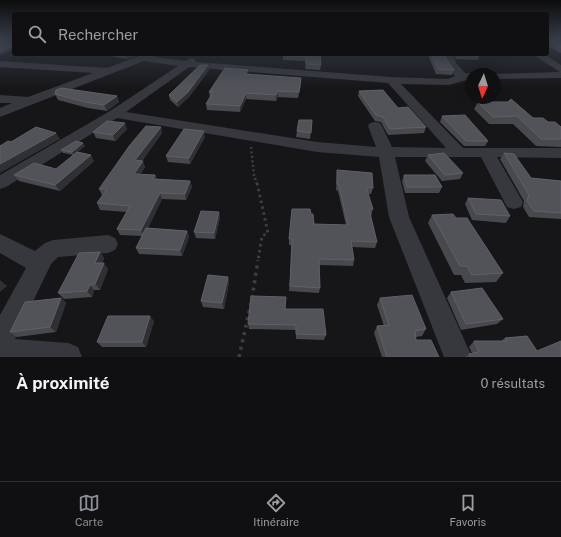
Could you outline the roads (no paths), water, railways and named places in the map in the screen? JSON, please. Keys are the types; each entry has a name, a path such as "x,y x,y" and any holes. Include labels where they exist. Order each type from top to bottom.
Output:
{"street":[{"path":"0,113 30,100 149,56 188,64 391,80 449,82 465,76"},
{"path":"0,183 115,114 198,56"},
{"path":"449,56 451,64 465,75"},
{"path":"540,56 561,69"},
{"path":"0,64 110,71"},
{"path":"501,76 561,75"},
{"path":"391,80 458,152"},
{"path":"0,99 30,100"},
{"path":"115,114 317,147 386,152 561,153"},
{"path":"375,126 386,152 399,217 458,357"},
{"path":"486,153 514,202"},
{"path":"0,243 40,264 0,341"},
{"path":"37,262 53,249 108,244"},
{"path":"0,351 68,357"}]}
